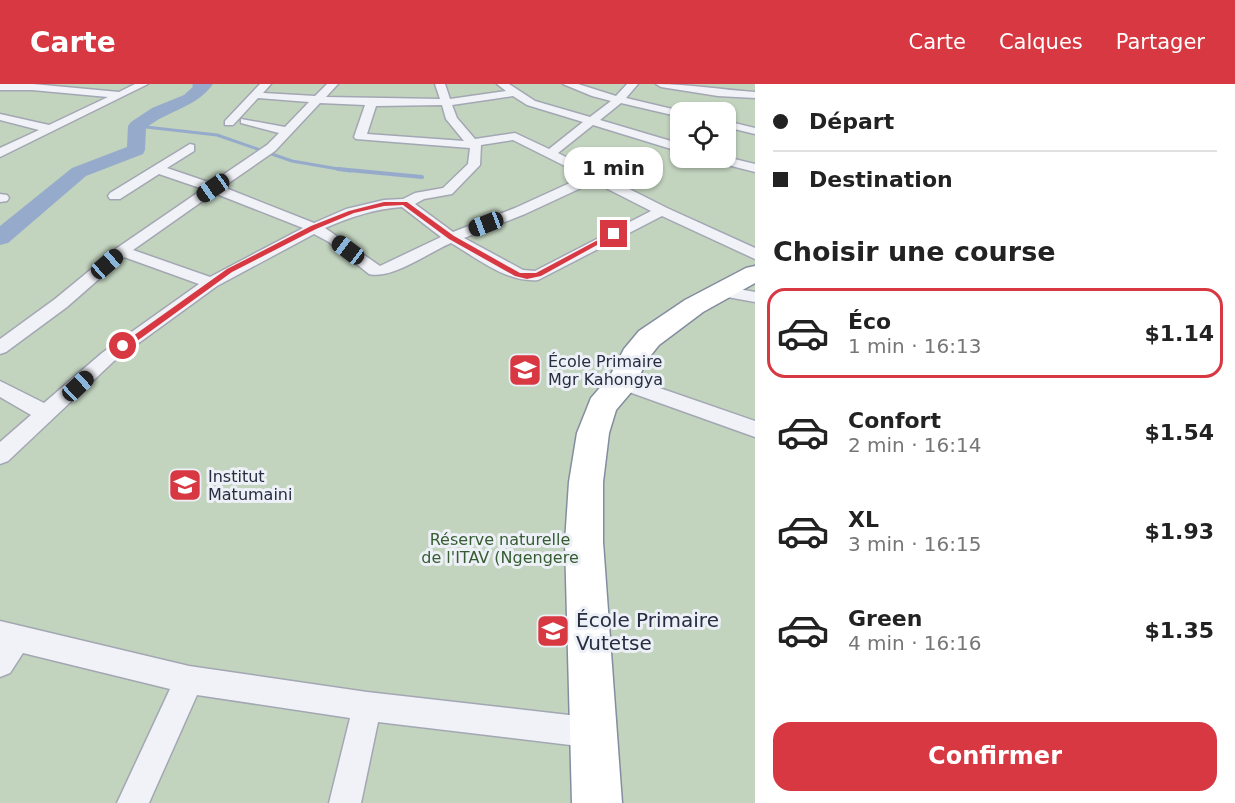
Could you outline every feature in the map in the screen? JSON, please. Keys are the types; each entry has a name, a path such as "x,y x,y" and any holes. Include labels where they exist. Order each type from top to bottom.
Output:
{"highway":[{"path":"597,803 584,542 586,482 593,433 602,406 622,382 633,356 649,338 694,306 755,273"}],"street":[{"path":"0,153 142,84"},
{"path":"229,123 266,84"},
{"path":"0,348 61,303 122,251 271,148 333,84"},
{"path":"0,456 108,357 211,282 314,228 351,212 384,204 405,203 420,196 447,191 474,165 475,144 452,119 440,84"},
{"path":"502,84 531,103 670,144"},
{"path":"568,84 618,100 670,112"},
{"path":"550,154 618,100 633,84"},
{"path":"661,84 707,92 755,95"},
{"path":"0,87 34,85 119,95"},
{"path":"16,98 34,85"},
{"path":"255,95 372,102 444,101 513,93"},
{"path":"372,102 372,108 360,138 475,144 514,136 662,211 755,254"},
{"path":"0,117 51,129"},
{"path":"245,122 286,131"},
{"path":"736,126 755,131"},
{"path":"115,196 190,148"},
{"path":"736,163 755,168"},
{"path":"158,169 314,228 334,239 375,270 384,270 451,237 520,211 594,177"},
{"path":"405,203 451,237 518,274 527,276 538,274 662,211"},
{"path":"122,251 211,282"},
{"path":"722,291 755,297"},
{"path":"622,382 755,429"},
{"path":"0,388 47,414"},
{"path":"0,663 8,636 189,680 367,706 595,733"},
{"path":"133,803 189,680"},
{"path":"345,803 367,706"}],"green space":[{"name":"Réserve naturelle de l'ITAV (Ngengere","path":"0,84 755,84 755,803 0,803"}],"waterway":[{"path":"194,84 195,97"},
{"path":"0,238 79,172 136,150 137,126 158,111 190,99 205,84"},
{"path":"137,126 217,135 292,161 339,169"},
{"path":"339,169 422,177"},
{"path":"339,169 350,171"}],"place":[{"name":"École Primaire Mgr Kahongya","path":"525,370"},
{"name":"Institut Matumaini","path":"185,485"},
{"name":"École Primaire Vutetse","path":"553,631"}],"route":[{"path":"123,346 211,282 230,271 314,228 351,212 384,204 405,203 451,237 518,274 527,276 538,274 614,234"}]}
